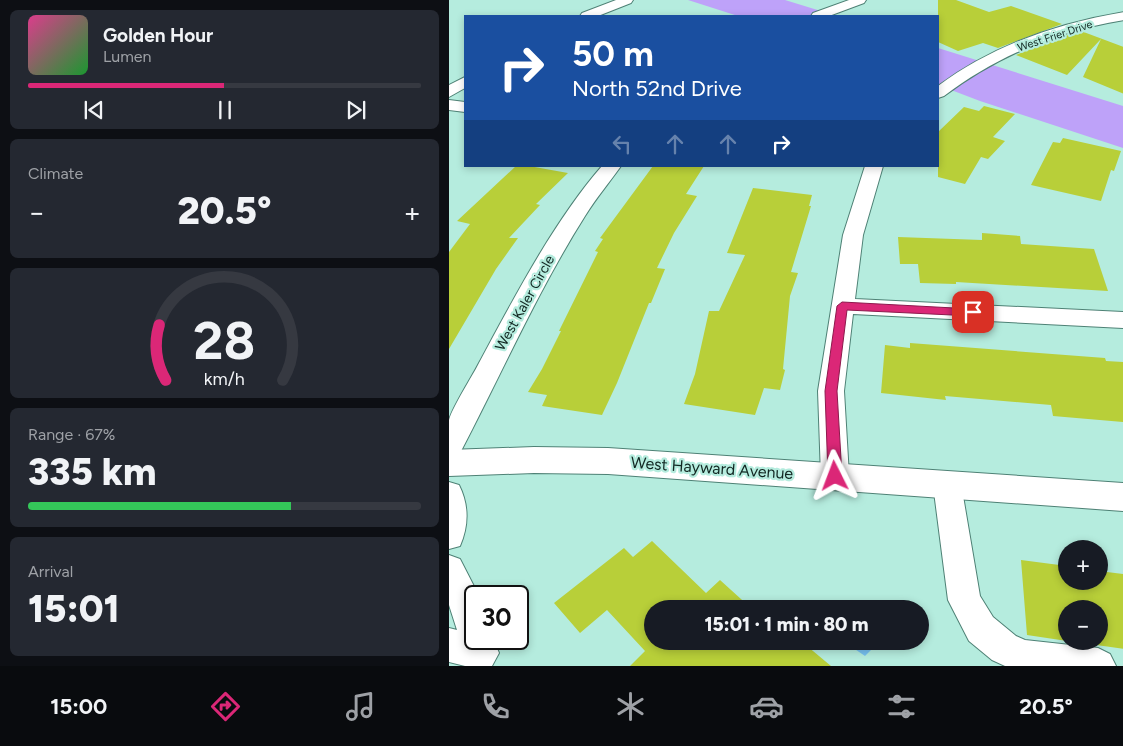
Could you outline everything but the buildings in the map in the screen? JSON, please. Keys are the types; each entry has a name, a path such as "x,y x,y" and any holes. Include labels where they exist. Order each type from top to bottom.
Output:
{"street":[{"path":"590,15 627,0"},
{"path":"821,15 861,0"},
{"name":"West Frier Drive","path":"939,92 972,69 1022,44 1066,30 1123,16"},
{"path":"449,92 464,83"},
{"path":"449,105 464,108"},
{"name":"West Kaler Circle","path":"449,447 525,300 562,237 602,177 611,167"},
{"path":"835,476 831,391 853,236 873,167"},
{"path":"842,306 1123,320"},
{"name":"West Hayward Avenue","path":"449,463 534,460 608,461 1123,497"},
{"path":"947,484 964,600 981,629 1004,648 1025,657 1098,666"},
{"path":"449,494 453,510 449,536"},
{"path":"449,569 465,602 479,651 449,645"}],"shaded area":[{"path":"688,0 785,0 834,15 735,15"},
{"path":"939,48 1123,106 1123,148 980,101 939,85"}],"water":[{"path":"856,650 871,650 865,656"}],"route":[{"path":"835,476 831,391 842,306 973,312"}]}
